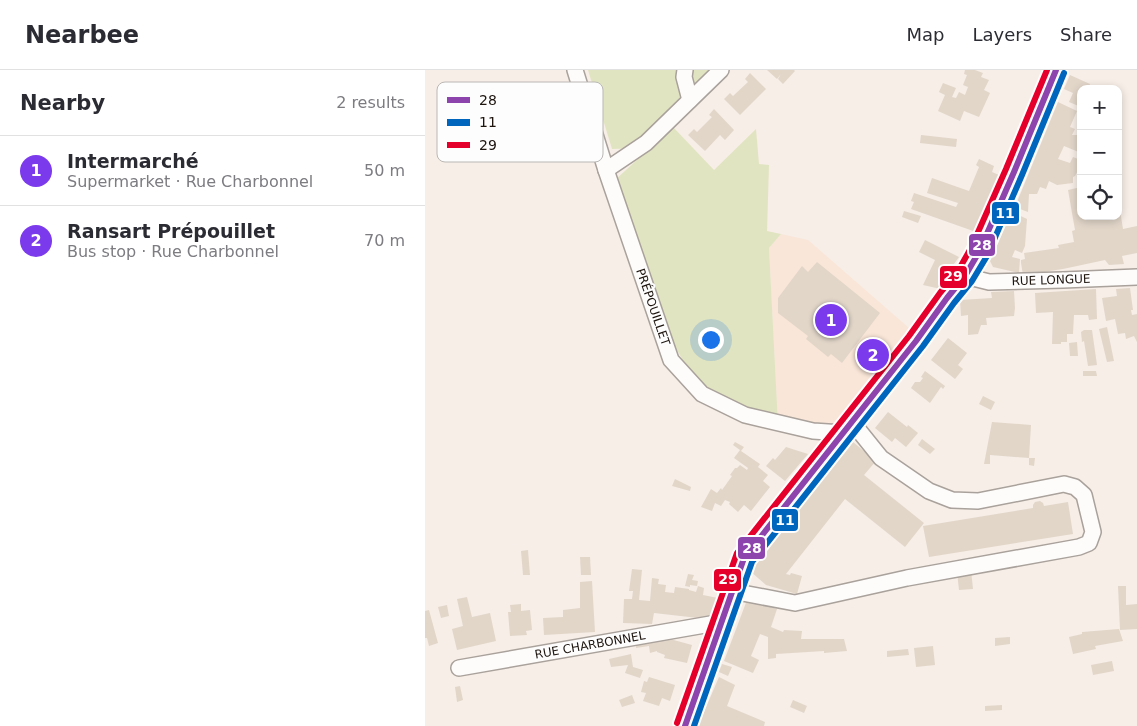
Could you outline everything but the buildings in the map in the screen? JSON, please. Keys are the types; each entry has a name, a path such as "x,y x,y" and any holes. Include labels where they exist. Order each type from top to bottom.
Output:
{"street":[{"name":"PRÉPOUILLET","path":"575,70 579,82"},
{"path":"685,70 683,77 690,100"},
{"path":"606,170 646,143 721,70"},
{"path":"685,726 744,558 916,341 965,276 983,243 1056,70"},
{"name":"PRÉPOUILLET","path":"603,160 671,360 702,394 745,415 813,431 847,428"},
{"name":"RUE LONGUE","path":"965,276 989,282 1137,277"},
{"path":"732,591 795,603 907,578 1079,547 1089,543 1093,532 1084,495 1075,487 1064,484 978,502 953,500 929,491 881,458 847,428"},
{"name":"RUE CHARBONNEL","path":"459,668 722,622"}],"shaded area":[{"path":"781,234 808,240 909,328 916,341 843,433 778,424 769,248"}],"green space":[{"path":"588,70 721,70 639,148 612,149 603,119 603,82 592,82"},
{"path":"673,127 714,170 756,129 759,164 769,165 767,231 781,234 769,248 778,424 702,394 669,336 615,180"}],"transit line":[{"name":"29","path":"677,723 737,553 909,336 958,271 971,248 1006,169 1047,70"},
{"name":"28","path":"685,726 744,558 916,341 965,276 979,252 1056,70"},
{"name":"11","path":"694,726 752,562 972,281 987,256 1064,73"}],"place":[{"name":"Intermarché","path":"831,320"},
{"name":"Ransart Prépouillet","path":"873,355"}]}
